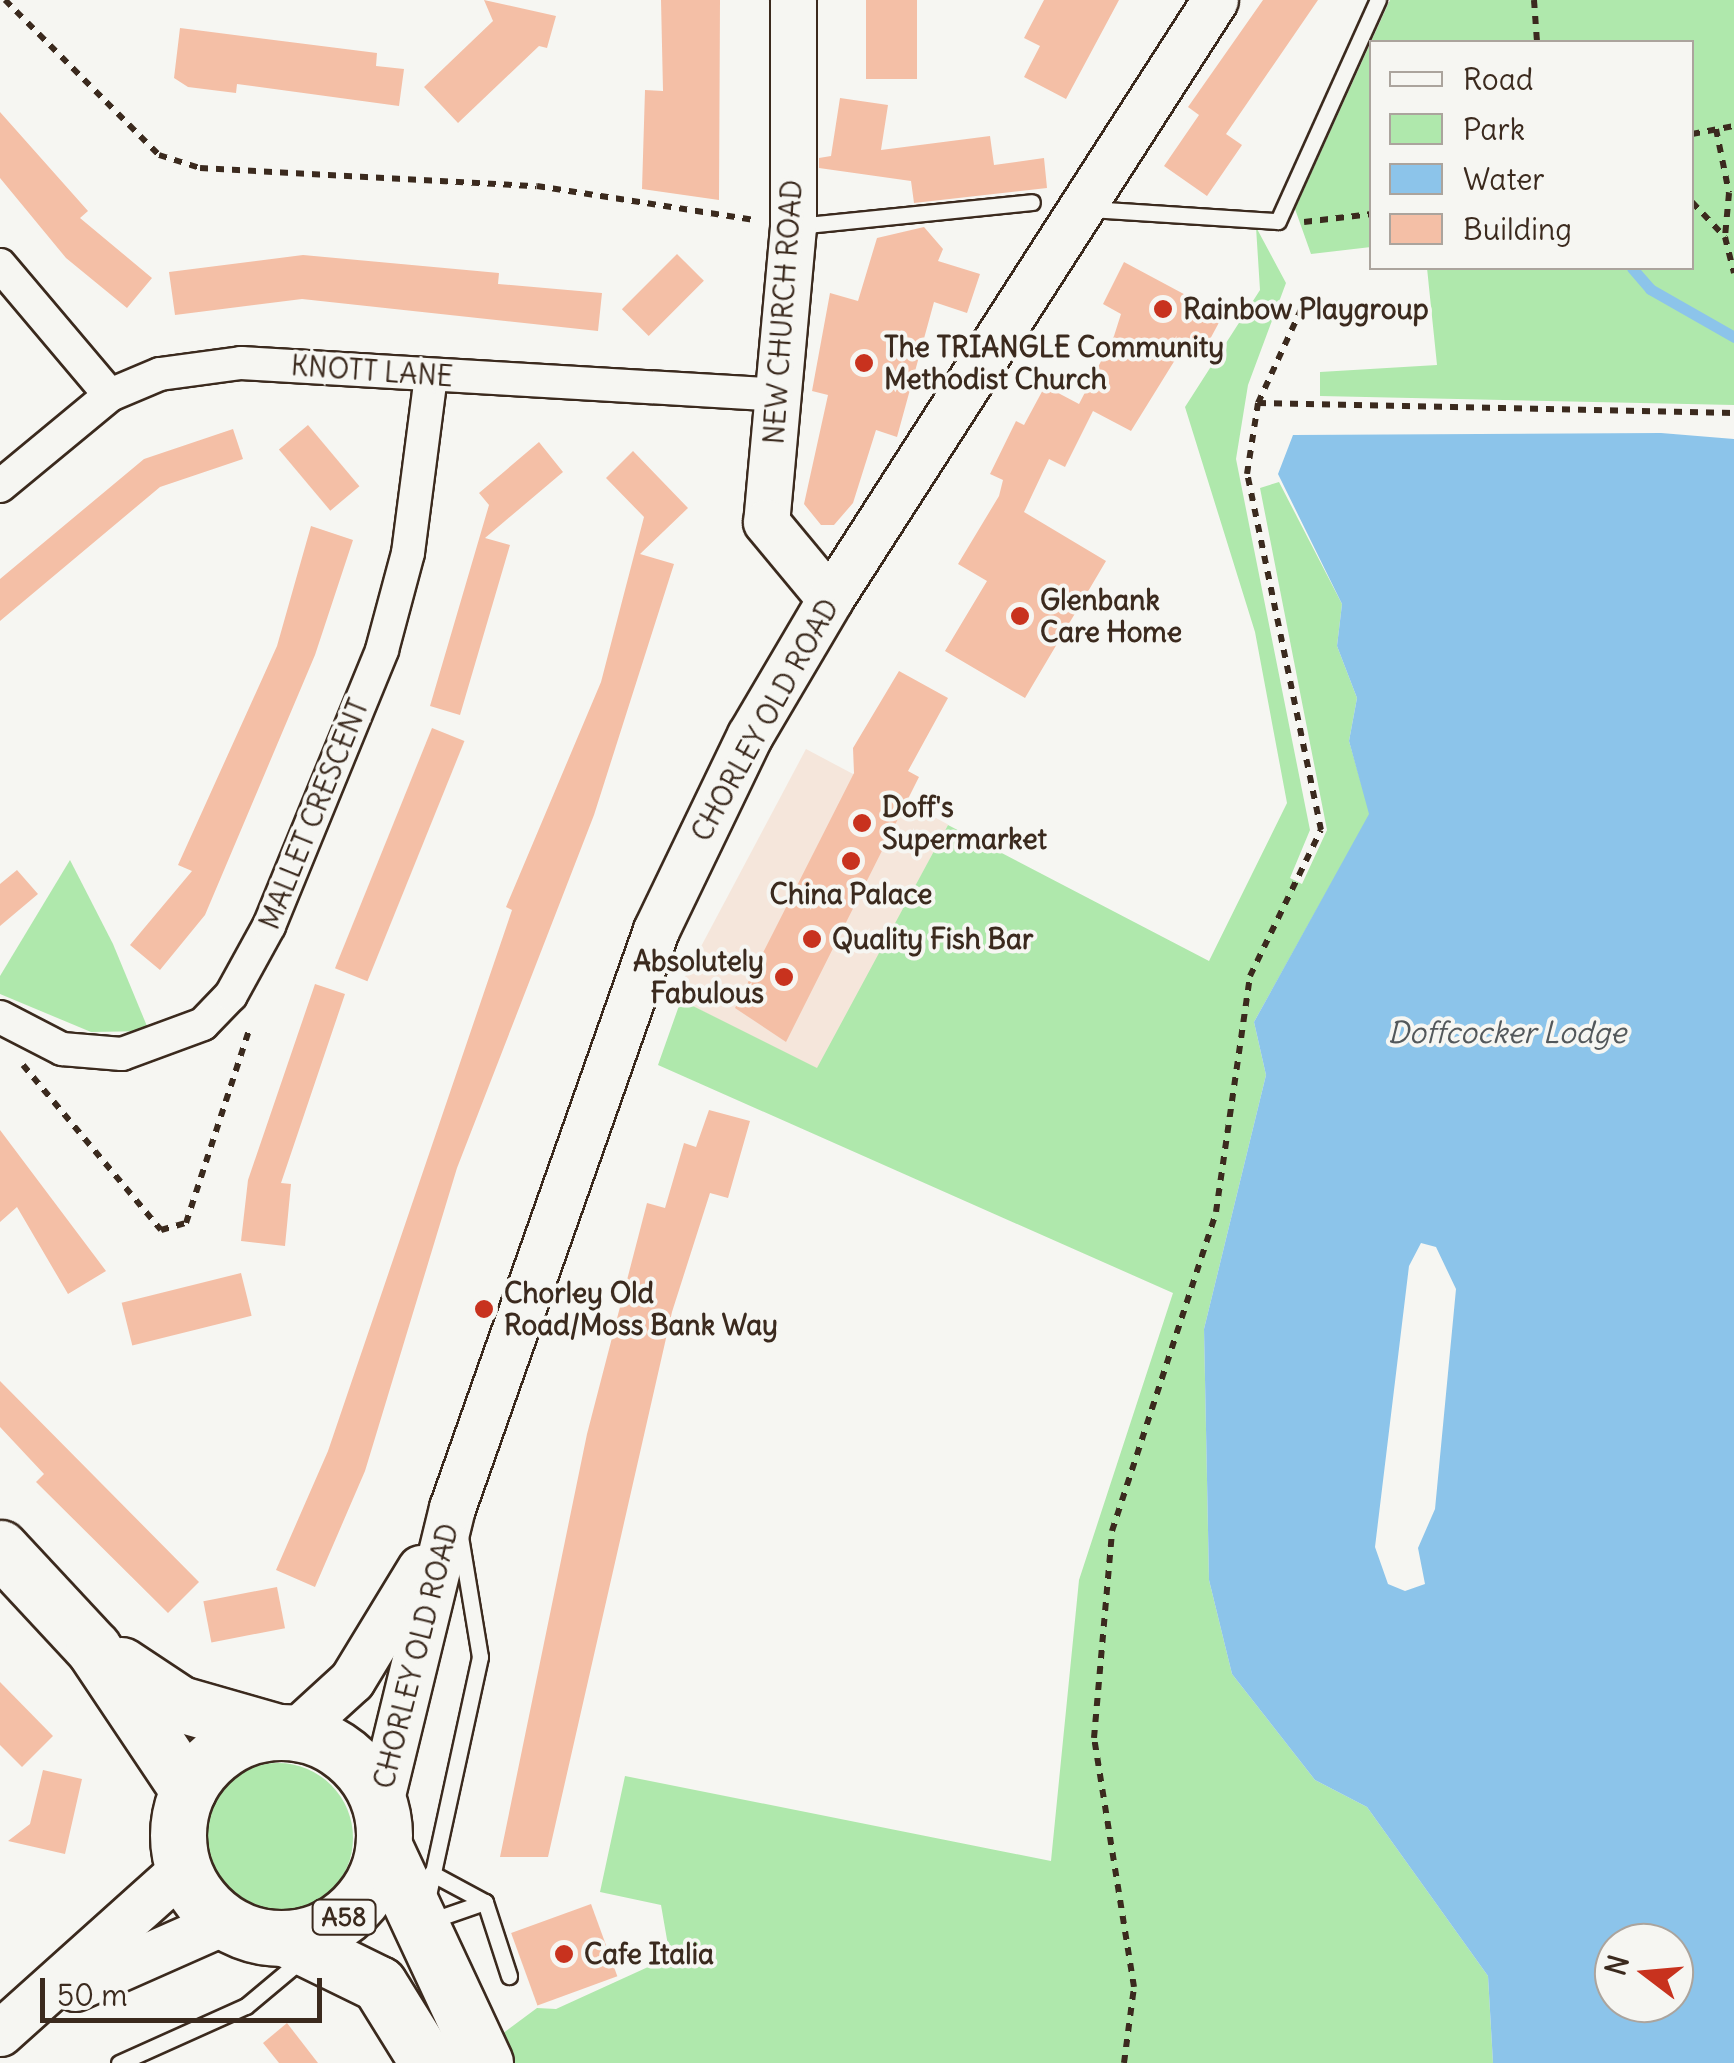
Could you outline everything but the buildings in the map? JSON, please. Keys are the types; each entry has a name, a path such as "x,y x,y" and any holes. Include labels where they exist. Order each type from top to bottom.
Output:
{"highway":[{"name":"A58","path":"0,1548 93,1648 188,1790"},
{"name":"A58","path":"93,1648 180,1704 285,1732"},
{"name":"CHORLEY OLD ROAD","path":"183,1869 178,1842 188,1790 223,1749 285,1732 348,1756 382,1824 364,1898 343,1918 301,1944"},
{"name":"A58","path":"382,1824 422,1926 485,2063"},
{"path":"183,1869 224,1922"},
{"name":"A58","path":"224,1922 301,1944 378,1984 428,2063"}],"main road":[{"name":"NEW CHURCH ROAD","path":"792,0 793,226 782,395 766,522 830,599"},
{"name":"CHORLEY OLD ROAD","path":"382,1824 452,1508 656,930 750,736 1053,205 1215,0"},
{"name":"CHORLEY OLD ROAD","path":"285,1732 371,1653 452,1508"},
{"path":"0,2033 46,2000 183,1869"},
{"path":"46,2000 224,1922"}],"street":[{"path":"0,264 110,395"},
{"name":"KNOTT LANE","path":"0,486 110,395 160,374 242,363 782,395"},
{"name":"MALLET CRESCENT","path":"0,1017 30,1037 122,1054 203,1024 231,995 269,926 386,636 408,553 431,376"}],"lane":[{"path":"793,226 1053,205 1278,222 1378,0"},
{"name":"CHORLEY OLD ROAD","path":"422,1926 480,1657 475,1588 452,1508"},
{"path":"431,1873 485,1902 509,1976"},
{"path":"422,1926 485,1902"},
{"name":"CHORLEY OLD ROAD","path":"120,2063 246,2006 301,1944"}],"path":[{"path":"5,0 159,155 200,168 537,186 793,226"},
{"path":"1534,0 1537,40"},
{"path":"1694,134 1734,126"},
{"path":"1716,130 1729,193 1724,237 1734,273"},
{"path":"1694,204 1724,237"},
{"path":"1278,222 1369,214"},
{"path":"1124,2063 1134,1987 1094,1738 1112,1531 1216,1212 1250,976 1321,830 1247,474 1258,403 1302,304"},
{"path":"1258,403 1734,413"},
{"path":"30,1037 20,1072 161,1230 186,1223 250,1025 231,995"}],"shaded area":[{"path":"806,749 948,825 817,1072 675,996"}],"green space":[{"path":"1390,0 1734,0 1734,405 1320,396 1320,372 1437,365 1427,270 1694,270 1694,40 1372,40"},
{"path":"1369,46 1369,247 1311,254 1295,209"},
{"path":"1256,227 1286,283 1248,385 1236,459 1310,830 1290,878 1302,884 1327,830 1260,488 1279,482 1342,604 1337,646 1357,698 1349,741 1370,814 1254,1022 1266,1075 1204,1329 1209,1580 1232,1674 1315,1780 1367,1807 1488,1976 1493,2063 510,2063 498,2037 537,2008 556,2009 670,1957 661,1905 600,1892 625,1776 1051,1861 1079,1580 1173,1293 658,1065 681,1000 817,1068 948,825 1209,961 1287,803 1255,632 1185,407 1260,290"},
{"path":"70,860 113,944 149,1031 91,1032 0,994 0,976"},
{"path":"278,1763 307,1768 331,1785 348,1809 353,1838 348,1867 331,1891 307,1908 278,1913 249,1908 225,1891 208,1867 203,1838 208,1809 225,1785 249,1768"}],"water":[{"name":"Doffcocker Lodge","path":"1661,433 1734,439 1734,2063 1493,2063 1488,1976 1367,1807 1315,1780 1232,1674 1209,1580 1204,1329 1266,1075 1254,1022 1369,814 1349,741 1357,698 1337,646 1342,604 1278,474 1293,435","holes":["1421,1243 1436,1247 1456,1289 1435,1509 1418,1548 1425,1584 1405,1591 1388,1584 1375,1547 1409,1266"]}],"waterway":[{"path":"1634,270 1650,289 1734,337"}],"place":[{"name":"Rainbow Playgroup","path":"1163,309"},
{"name":"The TRIANGLE Community Methodist Church","path":"864,363"},
{"name":"Glenbank Care Home","path":"1020,616"},
{"name":"Doff's Supermarket","path":"862,823"},
{"name":"China Palace","path":"851,861"},
{"name":"Quality Fish Bar","path":"812,939"},
{"name":"Absolutely Fabulous","path":"784,977"},
{"name":"Chorley Old Road/Moss Bank Way","path":"484,1309"},
{"name":"Cafe Italia","path":"564,1954"}]}
